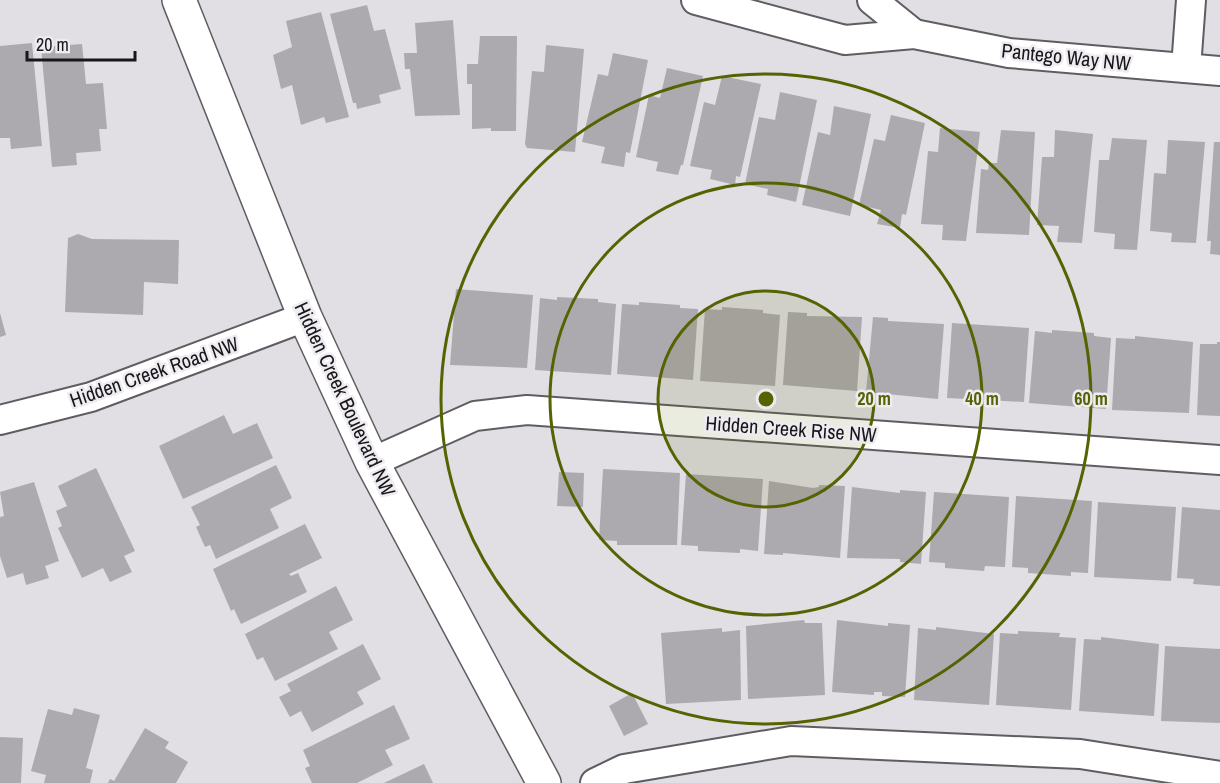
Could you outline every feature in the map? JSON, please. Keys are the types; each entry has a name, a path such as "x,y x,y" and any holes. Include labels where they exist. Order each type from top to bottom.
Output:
{"street":[{"name":"Hidden Creek Boulevard NW","path":"179,0 305,317 372,462 544,783"},
{"name":"Pantego Way NW","path":"696,0 845,40 914,34 1009,53 1220,71"},
{"name":"Pantego Way NW","path":"872,0 914,34"},
{"path":"1186,68 1191,0"},
{"name":"Hidden Creek Road NW","path":"0,420 91,397 305,317"},
{"name":"Hidden Creek Rise NW","path":"372,462 475,416 527,410 1220,460"},
{"path":"595,783 624,769 791,741 1080,754 1220,776"}],"building":[{"path":"367,5 374,31 385,29 401,89 379,95 381,103 357,109 356,103 353,103 330,14"},
{"path":"321,12 349,117 326,123 324,117 301,125 292,85 281,89 273,55 292,47 286,21"},
{"path":"453,20 460,115 415,116 410,69 405,69 404,53 417,53 415,23"},
{"path":"480,36 517,36 516,131 491,131 491,128 472,129 472,84 467,84 467,64 478,64"},
{"path":"32,43 42,146 11,149 10,138 0,138 0,46"},
{"path":"82,44 86,84 103,83 107,129 99,129 101,151 76,153 77,165 52,167 41,47"},
{"path":"546,45 584,49 575,152 527,148 525,144 532,71 544,72"},
{"path":"613,53 648,60 630,153 626,152 624,167 601,163 605,147 582,142 598,74 608,76"},
{"path":"667,68 703,76 683,165 678,175 656,171 658,162 636,157 649,95 660,98"},
{"path":"722,76 761,84 740,177 736,176 735,185 710,179 712,170 690,166 704,102 715,105"},
{"path":"780,92 817,100 796,202 767,195 768,189 745,184 759,117 775,120"},
{"path":"834,106 871,114 850,216 802,205 818,132 830,135"},
{"path":"891,115 925,123 906,215 902,214 900,228 877,224 881,210 859,205 874,139 885,141"},
{"path":"940,128 980,132 966,241 942,240 943,225 921,224 928,151 938,152"},
{"path":"1001,130 1035,132 1029,235 976,233 981,169 988,170 989,163 997,163"},
{"path":"1055,130 1093,134 1082,243 1057,242 1059,226 1037,225 1042,157 1054,157"},
{"path":"1112,138 1147,140 1137,250 1114,249 1115,234 1094,232 1099,160 1109,160"},
{"path":"1168,140 1205,142 1196,243 1171,242 1172,233 1150,231 1154,173 1166,174"},
{"path":"1214,142 1220,142 1220,255 1210,254 1211,241 1207,241"},
{"path":"78,234 92,239 179,240 178,284 144,282 143,315 65,312 68,238"},
{"path":"456,289 533,295 527,368 450,365"},
{"path":"557,297 598,299 598,302 616,304 611,375 535,370 540,298 557,300"},
{"path":"639,302 680,305 680,308 698,309 693,380 617,374 622,304 639,305"},
{"path":"722,307 763,310 763,313 780,315 775,386 700,381 705,309 722,310"},
{"path":"788,312 807,313 807,316 862,317 857,391 783,385"},
{"path":"0,313 6,335 0,337"},
{"path":"873,317 888,318 888,321 944,324 938,399 866,392"},
{"path":"952,323 1029,328 1024,402 947,398"},
{"path":"1052,330 1094,333 1094,336 1111,338 1106,409 1029,403 1035,331 1052,333"},
{"path":"1135,336 1193,342 1189,413 1112,410 1116,338 1135,339"},
{"path":"1220,342 1220,416 1197,415 1200,344 1217,344"},
{"path":"224,415 233,434 257,423 273,458 183,499 159,446"},
{"path":"276,465 292,498 270,509 279,528 216,559 210,545 205,547 196,527 200,525 191,507"},
{"path":"96,468 135,551 124,556 132,572 110,582 103,568 82,578 58,528 62,526 56,511 67,506 58,486"},
{"path":"603,469 680,473 677,545 617,545 617,541 599,540"},
{"path":"559,472 584,473 583,507 557,506"},
{"path":"686,474 763,479 758,551 740,549 740,553 698,551 698,546 681,545"},
{"path":"769,481 813,488 819,485 845,486 840,558 783,553 783,555 764,554"},
{"path":"34,482 59,561 45,566 49,578 26,585 23,573 7,578 0,556 0,517 4,516 0,492"},
{"path":"852,487 900,493 900,490 926,492 921,564 900,562 900,559 847,558"},
{"path":"934,492 1009,497 1005,567 985,566 984,571 945,568 945,563 929,562"},
{"path":"1016,496 1092,501 1088,573 1071,572 1071,576 1028,573 1028,568 1012,567"},
{"path":"1098,502 1176,507 1171,581 1094,577"},
{"path":"1182,507 1220,510 1220,586 1193,584 1194,579 1177,578"},
{"path":"305,524 322,558 289,574 291,576 298,573 307,592 241,624 234,609 231,611 213,569"},
{"path":"336,586 353,620 329,632 338,649 275,681 263,657 257,660 245,634"},
{"path":"804,620 805,623 822,623 825,695 748,699 746,626"},
{"path":"837,620 888,626 888,623 910,625 905,697 882,696 882,692 874,692 874,695 832,692"},
{"path":"936,627 994,634 989,705 914,700 918,628 936,630"},
{"path":"722,628 722,632 740,630 741,700 666,704 661,633"},
{"path":"1018,631 1060,633 1059,637 1076,638 1071,710 996,705 1000,633 1018,634"},
{"path":"1101,637 1159,644 1154,716 1079,711 1084,639 1101,640"},
{"path":"363,644 381,679 357,692 364,704 312,732 301,711 290,717 279,697 291,691 287,684"},
{"path":"1165,646 1220,649 1220,723 1161,721"},
{"path":"632,693 648,724 624,736 609,706"},
{"path":"394,705 410,739 385,750 393,765 357,783 312,783 305,768 310,766 303,750"},
{"path":"74,708 100,715 86,768 93,770 90,783 44,783 46,775 31,771 48,709 72,715"},
{"path":"145,728 169,742 165,748 188,762 176,783 108,783 110,779 114,781"},
{"path":"0,737 23,738 21,783 0,783"},
{"path":"424,764 433,783 384,783"}]}
